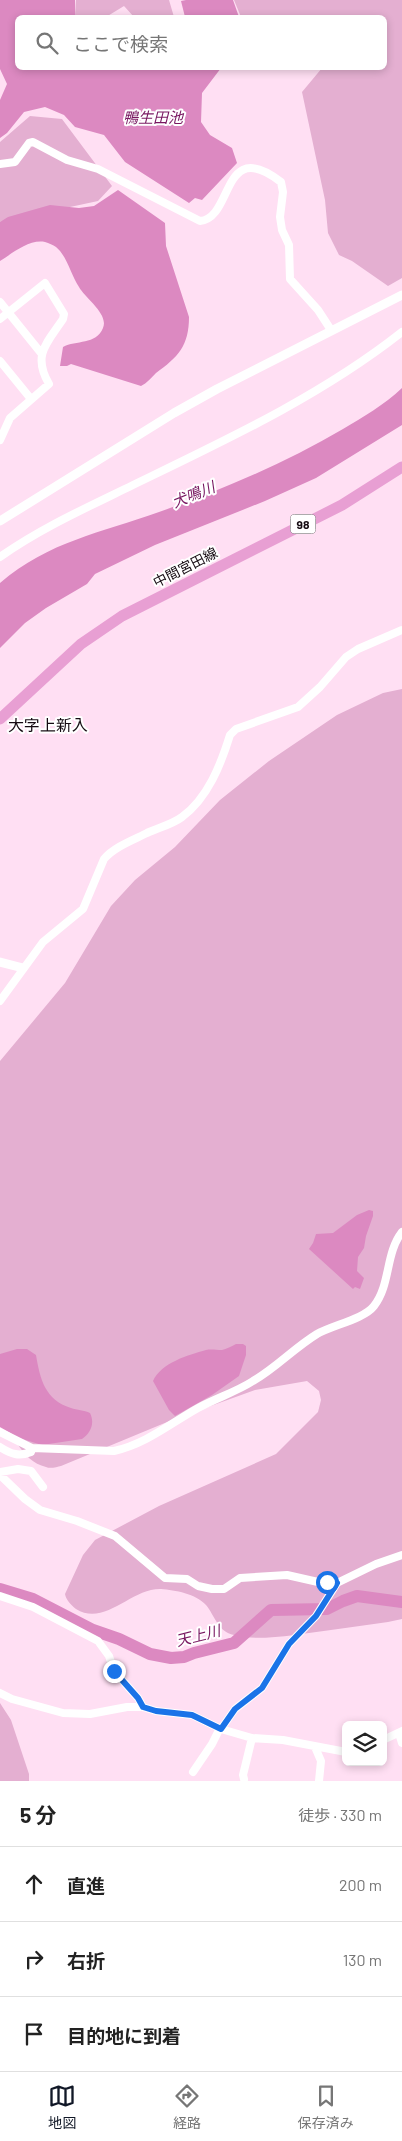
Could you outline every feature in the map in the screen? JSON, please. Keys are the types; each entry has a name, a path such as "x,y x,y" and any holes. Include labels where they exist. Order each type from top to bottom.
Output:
{"main road":[{"name":"中間宮田線","path":"0,719 81,644 122,616 342,505 402,467"}],"street":[{"path":"0,164 15,162 29,143 33,142 67,160 98,169 200,221 212,216 229,186 243,170 251,167 261,169 281,182 283,192 280,216 282,230 289,245 290,278 318,310 331,330"},
{"path":"0,319 46,283 64,314 63,319 41,353 40,360 43,374 49,384 3,424 4,434 0,440"},
{"path":"0,522 174,412 402,295"},
{"path":"0,302 41,353"},
{"path":"0,557 68,517 246,429 304,398 369,358 402,332"},
{"path":"0,361 31,399"},
{"path":"0,1001 43,942 84,909 104,859 108,854 136,838 182,818 191,809 210,784 230,734 236,728 298,707 320,687 346,657 358,649 402,630"},
{"path":"0,962 23,968"},
{"path":"0,1432 32,1448 114,1451 126,1448 178,1422 198,1408 254,1381 287,1354 317,1334 369,1312 376,1304 385,1284 391,1252 402,1232"},
{"path":"0,1447 10,1454 18,1455 31,1452 32,1448"},
{"path":"43,1487 30,1471 18,1469 0,1474 25,1499 40,1510 115,1536 165,1578 187,1579 198,1586 212,1589 224,1588 240,1578 287,1575 318,1582 337,1583 376,1564 402,1556"},
{"path":"193,1772 212,1744 220,1728 235,1709 262,1688 289,1644 316,1616 337,1583"},
{"path":"0,1596 33,1607 98,1641 109,1656 114,1671 138,1698 143,1707"},
{"path":"0,1693 12,1700 63,1714 90,1714 127,1707 143,1707 156,1711 192,1715 220,1728 252,1738 283,1740 342,1751"},
{"path":"387,1738 400,1732 402,1743"},
{"path":"244,1779 243,1775 252,1738"},
{"path":"315,1747 321,1761 319,1781"}],"shaded area":[{"path":"76,0 169,0 173,15 132,15 124,6 109,15 75,15"},
{"path":"234,0 402,0 402,278 388,286 352,261 339,255 328,233 325,200 302,92 320,70 387,70 387,15 240,15"},
{"path":"30,116 62,119 112,186 98,201 0,222 0,142"},
{"path":"402,689 402,1619 281,1637 243,1637 224,1631 206,1605 197,1598 161,1589 139,1594 108,1610 87,1613 76,1609 65,1594 83,1555 95,1540 159,1506 276,1454 318,1412 321,1400 319,1391 307,1381 255,1390 172,1420 61,1466 51,1468 37,1464 23,1452 0,1410 0,1061 65,983 111,906 135,880 175,847 220,800 269,761 337,715 383,693"},
{"path":"0,1703 11,1720 29,1774 29,1781 0,1781"}],"water":[{"name":"鴨生田池","path":"0,0 75,0 75,15 15,15 15,70 219,70 202,93 201,122 210,135 232,148 237,163 202,200 195,198 189,203 125,162 104,135 75,127 64,115 45,107 24,112 7,133 0,138 0,100 7,84 0,69"},
{"path":"233,0 238,15 184,15 181,1"},
{"path":"118,190 165,223 166,246 189,317 187,336 181,350 170,362 141,386 71,364 60,366 63,347 91,340 100,333 104,323 100,312 79,287 66,260 56,247 45,242 33,243 21,247 0,261 0,222 8,217 50,205 79,208 94,206"},
{"path":"402,388 402,425 316,478 265,501 155,545 95,574 87,584 46,608 25,623 0,648 0,583 37,557 76,540 183,504 276,464 358,420"},
{"path":"369,1210 373,1211 373,1216 364,1248 358,1257 357,1271 364,1278 360,1289 355,1287 353,1289 309,1249 316,1234 333,1233 357,1215"},
{"path":"236,1344 246,1346 246,1355 239,1376 212,1395 175,1416 169,1410 153,1381 162,1369 183,1357 206,1350 222,1350"},
{"path":"17,1349 27,1349 36,1355 45,1388 55,1400 71,1408 90,1413 92,1420 91,1428 82,1439 42,1445 19,1438 0,1427 0,1354"}],"waterway":[{"name":"天上川","path":"0,1589 33,1599 93,1630 119,1639 150,1654 171,1658 184,1657 234,1643 271,1610 327,1609 357,1596 402,1602"}],"district":[{"name":"大字上新入","path":"48,724"}],"route":[{"path":"114,1671 138,1698 143,1707 156,1711 192,1715 221,1729 235,1709 262,1688 289,1644 316,1616 337,1583 327,1582"}],"water label":[{"name":"犬鳴川","path":"193,494"}]}
